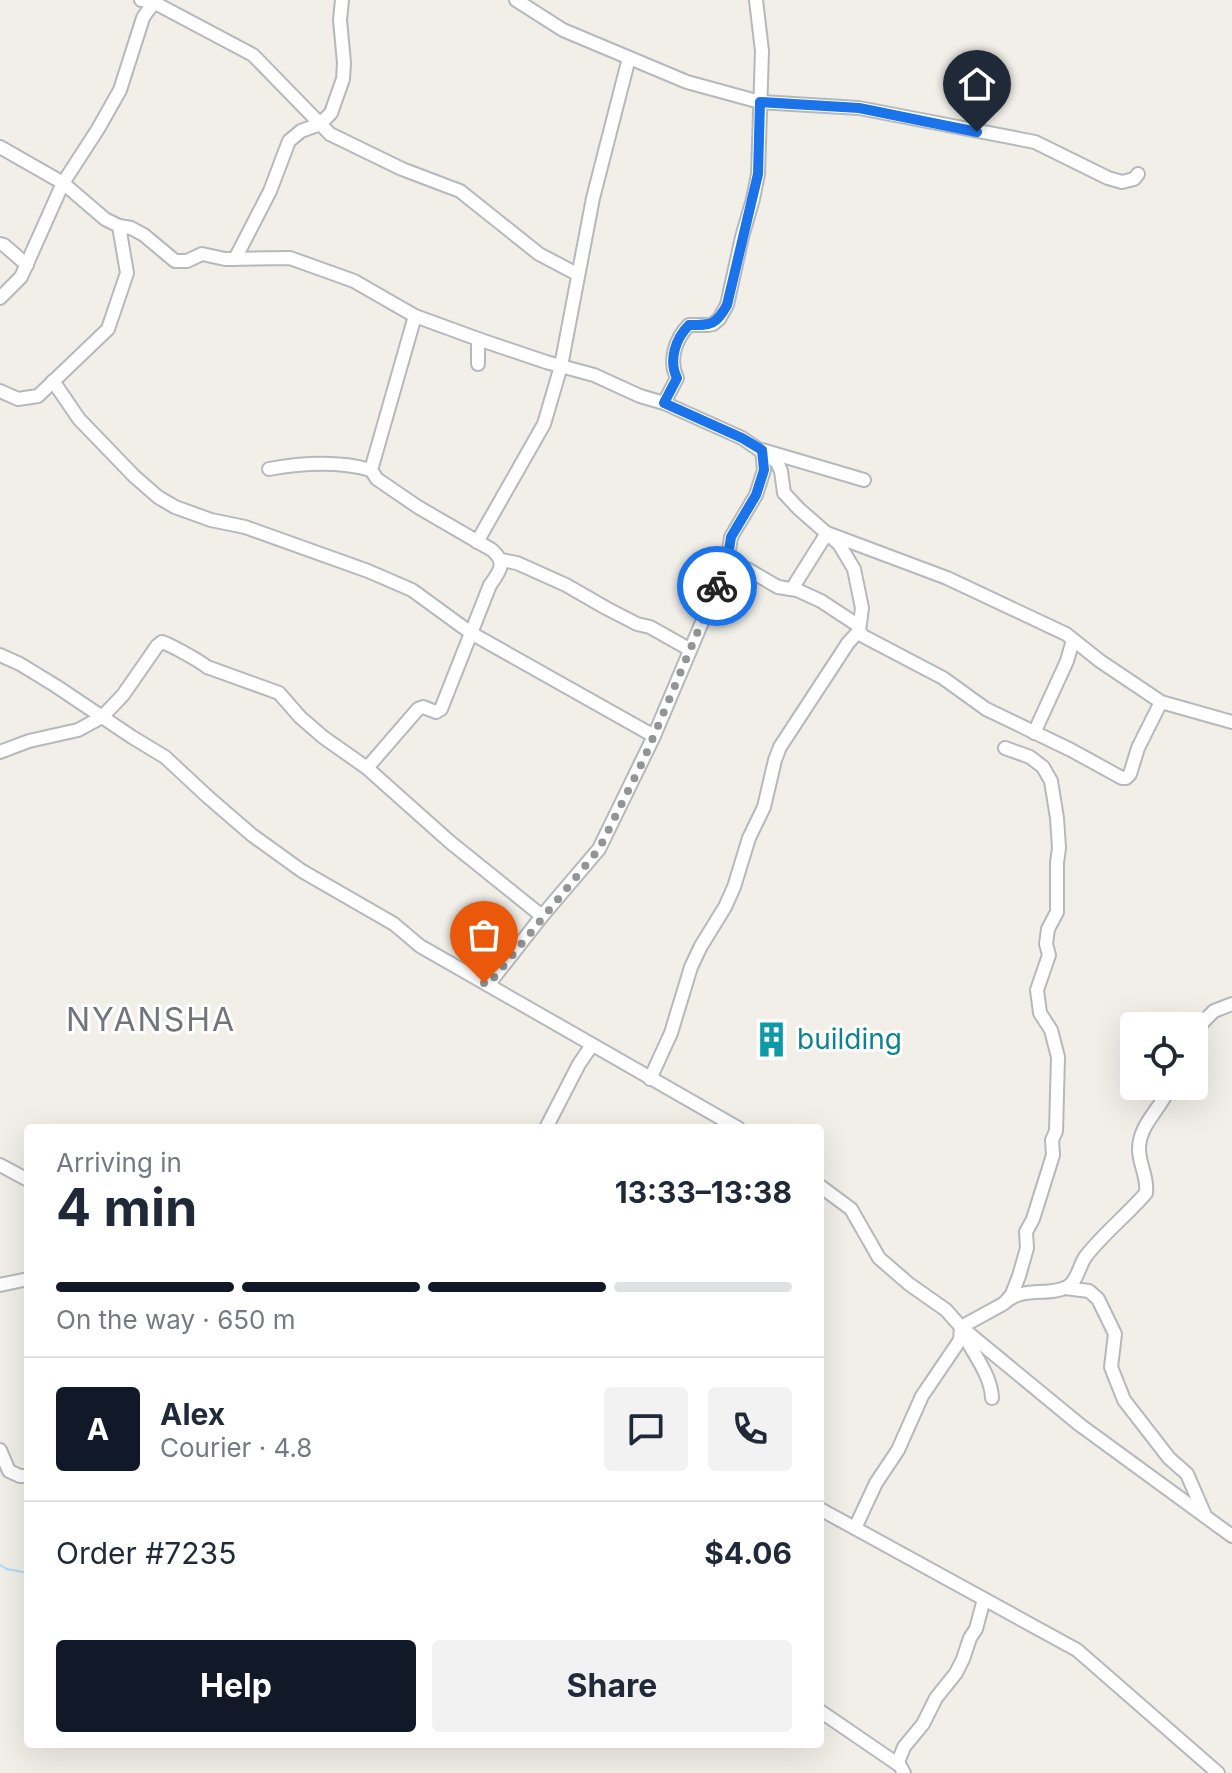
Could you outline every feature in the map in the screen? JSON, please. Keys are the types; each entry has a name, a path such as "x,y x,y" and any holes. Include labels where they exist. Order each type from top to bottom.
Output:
{"street":[{"path":"141,0 155,2 253,55 330,134 402,169 460,191 539,254 577,274"},
{"path":"235,259 270,191 289,141 301,131 320,124 331,113 343,79 342,0"},
{"path":"516,0 563,30 687,82 760,102 859,108 1035,142 1122,182 1134,179 1138,174"},
{"path":"664,403 677,378 673,359 682,332 689,325 713,324 727,305 758,174 762,51 756,0"},
{"path":"0,298 21,277 63,183 120,90 143,18 155,2"},
{"path":"477,542 544,424 561,366 593,198 629,58"},
{"path":"0,147 63,183 105,219 144,235 175,261 187,261 202,254 225,259 290,258 354,281 415,316 594,375 742,438 777,462 784,493 839,544 854,569 862,608 859,629 780,747 764,807 749,838 734,887 691,967 671,1033 650,1079"},
{"path":"0,391 18,399 38,396 108,329 127,273 119,226"},
{"path":"0,244 27,265"},
{"path":"371,470 415,316"},
{"path":"478,339 478,364"},
{"path":"53,381 79,419 158,497 175,507 245,527 412,590 471,633 654,736"},
{"path":"762,450 864,480"},
{"path":"488,985 599,849 654,736 727,563 731,537 756,495 764,470 762,450"},
{"path":"269,469 342,464 371,470 377,479 492,550 501,560 517,563 566,585 689,649"},
{"path":"797,590 795,584 827,533"},
{"path":"827,533 947,578 1066,634 1161,702 1232,722"},
{"path":"367,768 418,709 423,707 436,712 441,709 490,585 500,569 501,560"},
{"path":"727,563 747,569 778,587 797,590 821,601 859,629 863,636 943,678 986,709 1122,778 1130,774 1138,748 1161,702"},
{"path":"1034,733 1067,661 1073,640"},
{"path":"0,752 29,741 78,730 102,717 123,695 157,646 167,643 207,667 279,693 323,737 367,768 450,842 542,916"},
{"path":"0,655 20,664 165,757 252,835 302,871 394,924 420,946 731,1124"},
{"path":"961,1327 1003,1304 1012,1294 1027,1248 1026,1232 1053,1155 1052,1140 1056,1131 1058,1057 1051,1030 1040,1013 1037,990 1049,955 1046,944 1048,929 1057,912 1057,818 1048,775 1035,760 1005,748"},
{"path":"1208,1017 1214,1011 1232,1004"},
{"path":"548,1124 592,1045"},
{"path":"1065,1288 1074,1282 1085,1257 1146,1193 1148,1182 1139,1151 1141,1138 1163,1100"},
{"path":"0,1165 24,1178"},
{"path":"824,1189 851,1209 879,1258 909,1284 946,1310 961,1327 1080,1425 1232,1536"},
{"path":"0,1285 24,1280"},
{"path":"1008,1299 1021,1294 1065,1288 1089,1291 1098,1299 1115,1334 1111,1367 1124,1400 1169,1458 1187,1474 1205,1516"},
{"path":"961,1327 989,1380 992,1398"},
{"path":"855,1528 876,1483 898,1450 922,1396 960,1340 961,1327"},
{"path":"0,1450 9,1471 24,1476"},
{"path":"824,1511 1077,1650 1218,1773"},
{"path":"901,1769 899,1755 956,1673 976,1629 984,1599"},
{"path":"824,1714 901,1769"}],"waterway":[{"path":"0,1565 24,1572"}],"way so far":[{"path":"484,983 488,985 599,849 644,759 717,586"}],"place":[{"name":"building","path":"771,1039"}],"district":[{"name":"NYANSHA","path":"151,1019"}],"route":[{"path":"717,586 727,563 731,537 756,495 764,470 762,450 664,403 677,378 672,365 682,332 689,325 713,324 727,305 758,174 760,102 859,108 977,132"}]}
